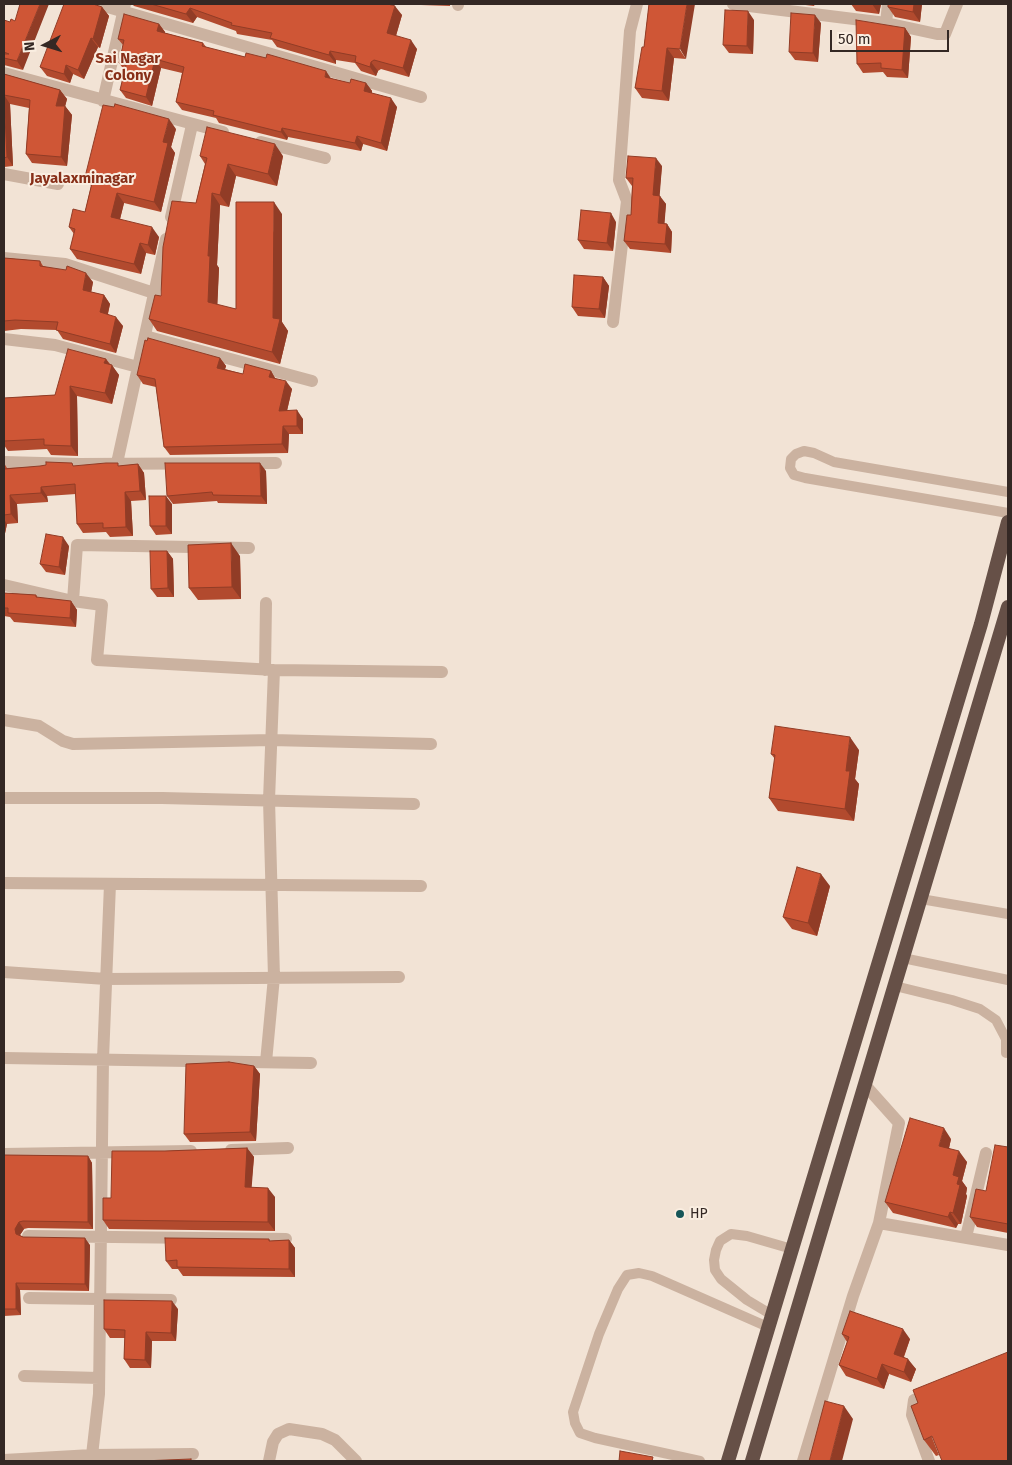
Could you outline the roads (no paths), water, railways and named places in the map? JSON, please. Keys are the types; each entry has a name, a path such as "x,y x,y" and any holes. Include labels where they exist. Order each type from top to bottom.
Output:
{"highway":[{"path":"728,1461 981,624 1008,522"},
{"path":"752,1461 1008,607"}],"street":[{"path":"97,4 124,8 420,97"},
{"path":"613,322 627,201 618,180 630,31 637,4"},
{"path":"733,4 886,23 945,34 957,4"},
{"path":"886,23 888,4"},
{"path":"103,100 124,8"},
{"path":"4,73 192,125 324,158"},
{"path":"117,463 192,125"},
{"path":"4,174 58,184"},
{"path":"4,258 65,264 154,293"},
{"path":"145,336 312,381"},
{"path":"4,340 55,345 138,367"},
{"path":"4,462 276,462"},
{"path":"73,601 77,546 249,548"},
{"path":"4,585 73,601 102,605 97,660 269,670 442,672"},
{"path":"266,602 272,740 269,800 274,977 266,1062"},
{"path":"4,720 39,726 62,741 73,744 272,740 431,744"},
{"path":"4,798 269,800 414,804"},
{"path":"4,883 421,886"},
{"path":"92,1455 99,1378 104,1060 110,884"},
{"path":"4,972 106,979 398,977"},
{"path":"4,1058 311,1063"},
{"path":"803,1461 853,1296 879,1223 899,1124 865,1085"},
{"path":"220,1150 288,1148"},
{"path":"4,1154 200,1150"},
{"path":"966,1237 986,1153"},
{"path":"879,1223 1008,1245"},
{"path":"28,1236 286,1239"},
{"path":"29,1298 100,1297 171,1300"},
{"path":"24,1376 99,1378"},
{"path":"929,1461 913,1422 912,1403 917,1397 944,1388"},
{"path":"268,1461 273,1442 278,1434 289,1429 322,1434 335,1440 356,1461"},
{"path":"4,1460 92,1455 193,1454"}],"lane":[{"path":"1008,492 834,462 814,452 804,451 790,459 790,468 794,475 804,478 1008,513"},
{"path":"921,899 1008,914"},
{"path":"903,958 1008,980"},
{"path":"895,986 980,1009 996,1020 1006,1039 1006,1053"},
{"path":"770,1321 721,1279 715,1270 716,1250 720,1241 731,1234 747,1236 792,1249"},
{"path":"700,1461 595,1438 580,1433 575,1423 573,1412 599,1334 618,1289 627,1275 652,1276 770,1321"}],"place":[{"name":"HP","path":"680,1214"}],"district":[{"name":"Sai Nagar Colony","path":"128,68"},
{"name":"Jayalaxminagar","path":"82,179"}]}
